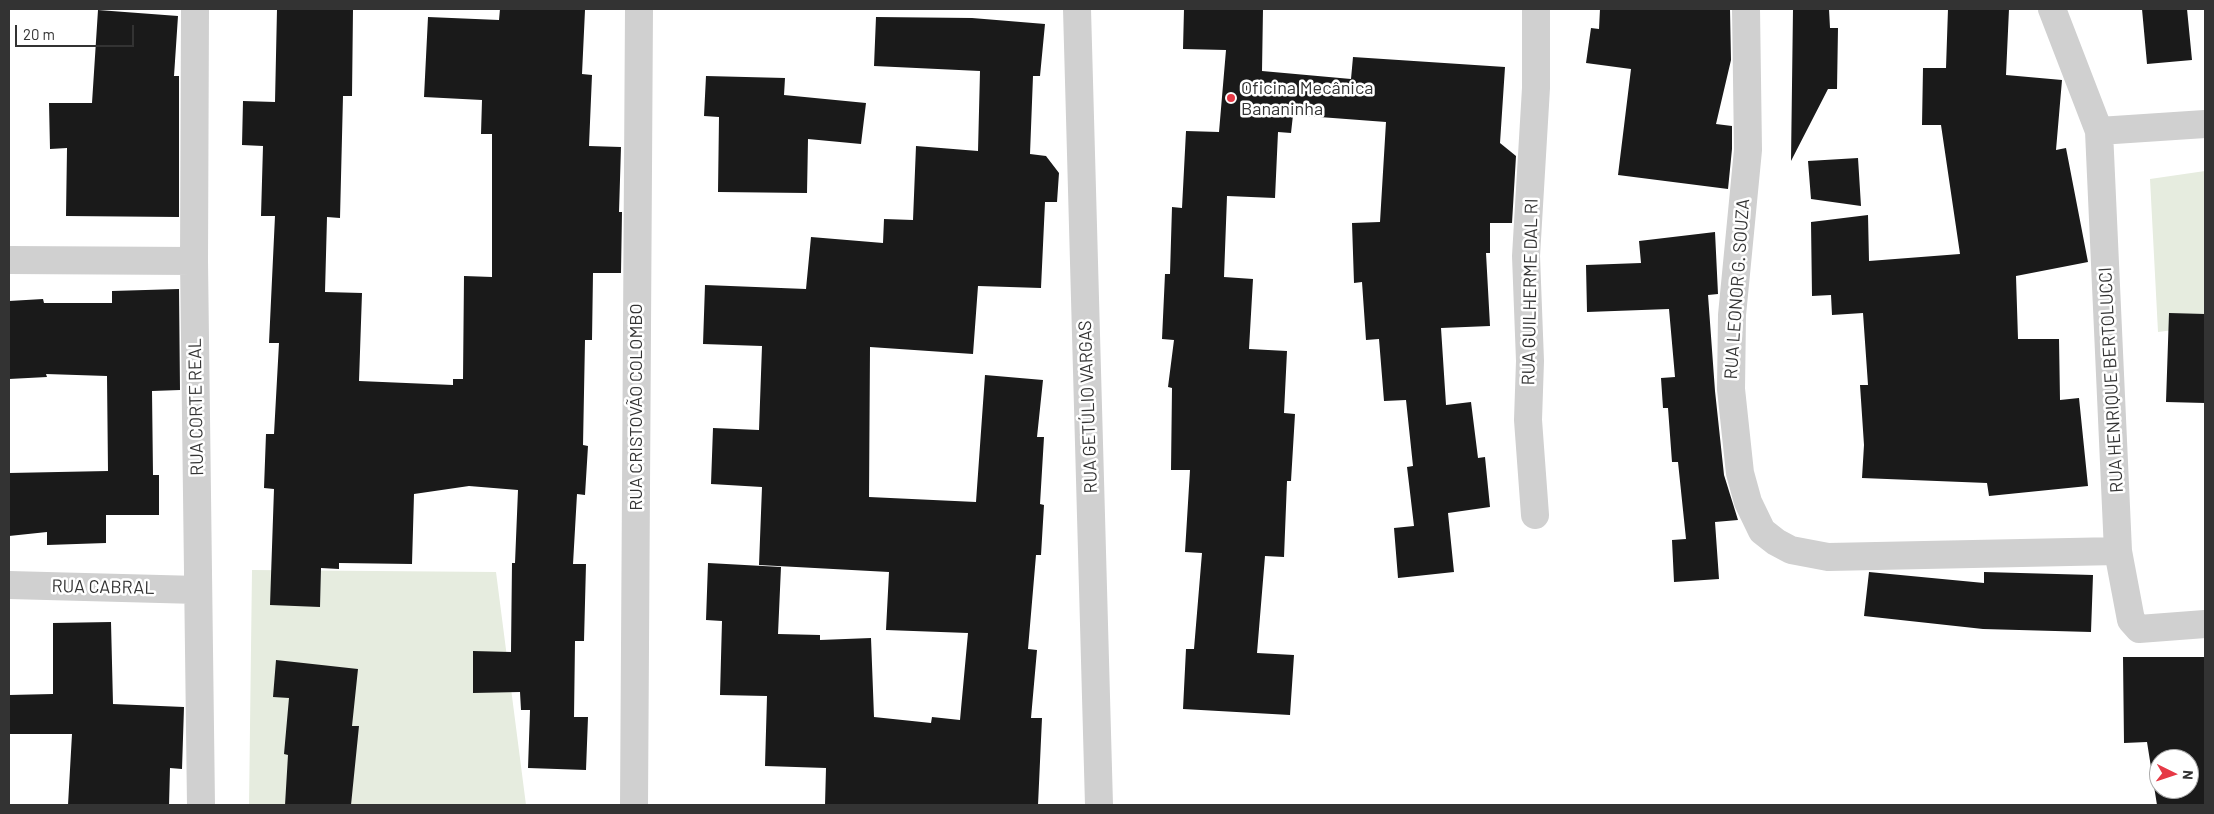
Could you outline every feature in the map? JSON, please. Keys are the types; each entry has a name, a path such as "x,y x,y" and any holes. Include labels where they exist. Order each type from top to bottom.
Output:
{"street":[{"name":"RUA CORTE REAL","path":"195,9 194,261 201,805"},
{"name":"RUA CRISTOVÃO COLOMBO","path":"634,805 639,9"},
{"name":"RUA GETÚLIO VARGAS","path":"1077,9 1099,805"},
{"name":"RUA GUILHERME DAL RI","path":"1536,9 1536,88 1526,256 1530,360 1528,420 1536,515"},
{"name":"RUA LEONOR G. SOUZA","path":"1746,9 1748,150 1732,315 1731,388 1740,473 1748,502 1762,531 1776,542 1791,550 1828,556 2118,551"},
{"name":"RUA HENRIQUE BERTOLUCCI","path":"2052,9 2099,131 2118,551 2131,620 2139,629 2205,624"},
{"path":"2099,131 2205,124"},
{"path":"9,260 194,261"},
{"name":"RUA CABRAL","path":"9,585 198,590"}],"shaded area":[{"path":"2205,171 2205,326 2158,332 2150,179"},
{"path":"252,570 496,572 526,805 249,805"}],"building":[{"path":"277,9 353,9 352,96 343,96 340,218 327,217 325,292 362,293 359,381 453,385 453,379 463,379 464,276 492,277 492,134 481,134 482,100 424,97 428,17 499,20 500,9 585,10 582,74 592,75 589,146 621,147 619,212 622,212 621,273 593,273 592,340 585,340 583,445 588,446 585,495 577,494 573,564 586,564 584,641 575,641 574,717 588,717 586,770 528,768 530,710 521,710 520,692 473,693 473,651 511,652 512,563 515,563 518,490 469,486 414,494 412,564 339,563 339,569 321,568 320,607 270,605 274,489 264,488 266,434 274,434 279,343 269,343 275,216 261,216 263,146 242,145 243,101 275,102"},
{"path":"1184,9 1263,9 1262,71 1351,79 1353,57 1505,67 1500,143 1516,156 1512,223 1490,223 1490,253 1486,253 1490,326 1441,328 1446,405 1471,402 1478,458 1485,457 1490,507 1448,513 1454,572 1398,578 1394,528 1414,526 1407,467 1413,466 1406,400 1384,401 1379,339 1366,340 1362,282 1354,283 1352,223 1380,222 1386,122 1293,115 1291,133 1278,132 1275,198 1227,196 1224,277 1253,279 1249,349 1287,351 1284,413 1295,414 1291,481 1287,481 1284,557 1265,556 1257,653 1294,655 1290,715 1183,709 1186,649 1194,649 1202,553 1185,552 1190,470 1171,470 1172,388 1168,387 1174,340 1162,339 1165,274 1170,274 1172,207 1182,208 1186,131 1219,132 1226,50 1183,49"},
{"path":"1600,9 1730,9 1731,60 1716,124 1732,126 1728,189 1618,175 1631,69 1586,63 1591,28 1599,29"},
{"path":"1793,9 1829,9 1830,28 1838,28 1837,89 1828,89 1791,161"},
{"path":"1948,9 2009,9 2006,75 2062,80 2056,150 2066,148 2088,262 2016,276 2018,339 2059,339 2060,400 2079,398 2088,486 1989,496 1987,483 1862,478 1864,445 1860,385 1868,385 1863,313 1832,315 1831,295 1812,296 1811,222 1868,215 1869,261 1960,254 1941,125 1922,125 1923,68 1946,68"},
{"path":"2142,9 2187,9 2192,60 2147,64"},
{"path":"98,10 178,16 174,76 179,76 179,217 66,216 67,148 50,149 49,103 92,103"},
{"path":"876,17 972,18 1045,24 1040,76 1033,76 1030,154 1046,156 1059,173 1057,202 1045,202 1041,288 978,286 973,354 870,347 869,497 976,502 985,375 1043,380 1037,437 1044,437 1040,504 1044,505 1041,555 1036,555 1028,649 1037,650 1031,718 1042,718 1038,805 825,805 826,768 765,766 767,696 720,695 722,621 706,620 708,563 781,567 778,634 820,635 820,640 871,638 874,717 931,723 932,717 960,720 968,633 886,630 889,572 759,565 762,487 711,484 713,428 759,430 762,346 703,344 705,285 806,289 811,237 883,243 884,219 913,220 916,146 978,151 980,71 874,66"},
{"path":"706,76 785,78 784,95 866,103 861,144 808,139 807,193 718,192 719,117 704,116"},
{"path":"1858,158 1861,206 1811,199 1808,161"},
{"path":"1715,232 1718,294 1708,295 1715,391 1724,475 1738,520 1715,522 1719,579 1674,582 1672,540 1686,539 1678,462 1672,462 1668,408 1663,408 1661,378 1675,377 1669,309 1587,312 1586,265 1641,263 1639,241"},
{"path":"179,289 180,390 152,391 153,475 159,475 159,515 106,515 106,543 47,545 47,532 9,536 9,473 108,471 107,376 46,374 47,377 9,379 9,301 43,299 44,303 112,303 112,291"},
{"path":"2169,313 2205,314 2205,403 2166,402"},
{"path":"1869,572 1984,583 1984,572 2093,575 2091,632 1983,629 1864,616"},
{"path":"111,622 113,704 184,707 182,769 170,768 169,805 68,805 72,734 9,734 9,695 53,694 53,623"},
{"path":"2123,657 2205,657 2205,805 2157,805 2156,799 2199,799 2199,749 2149,749 2149,755 2147,742 2124,743"},
{"path":"276,660 358,669 352,726 359,726 351,805 285,805 288,755 284,754 289,698 273,697"}],"place":[{"name":"Oficina Mecânica Bananinha","path":"1231,98"}]}
